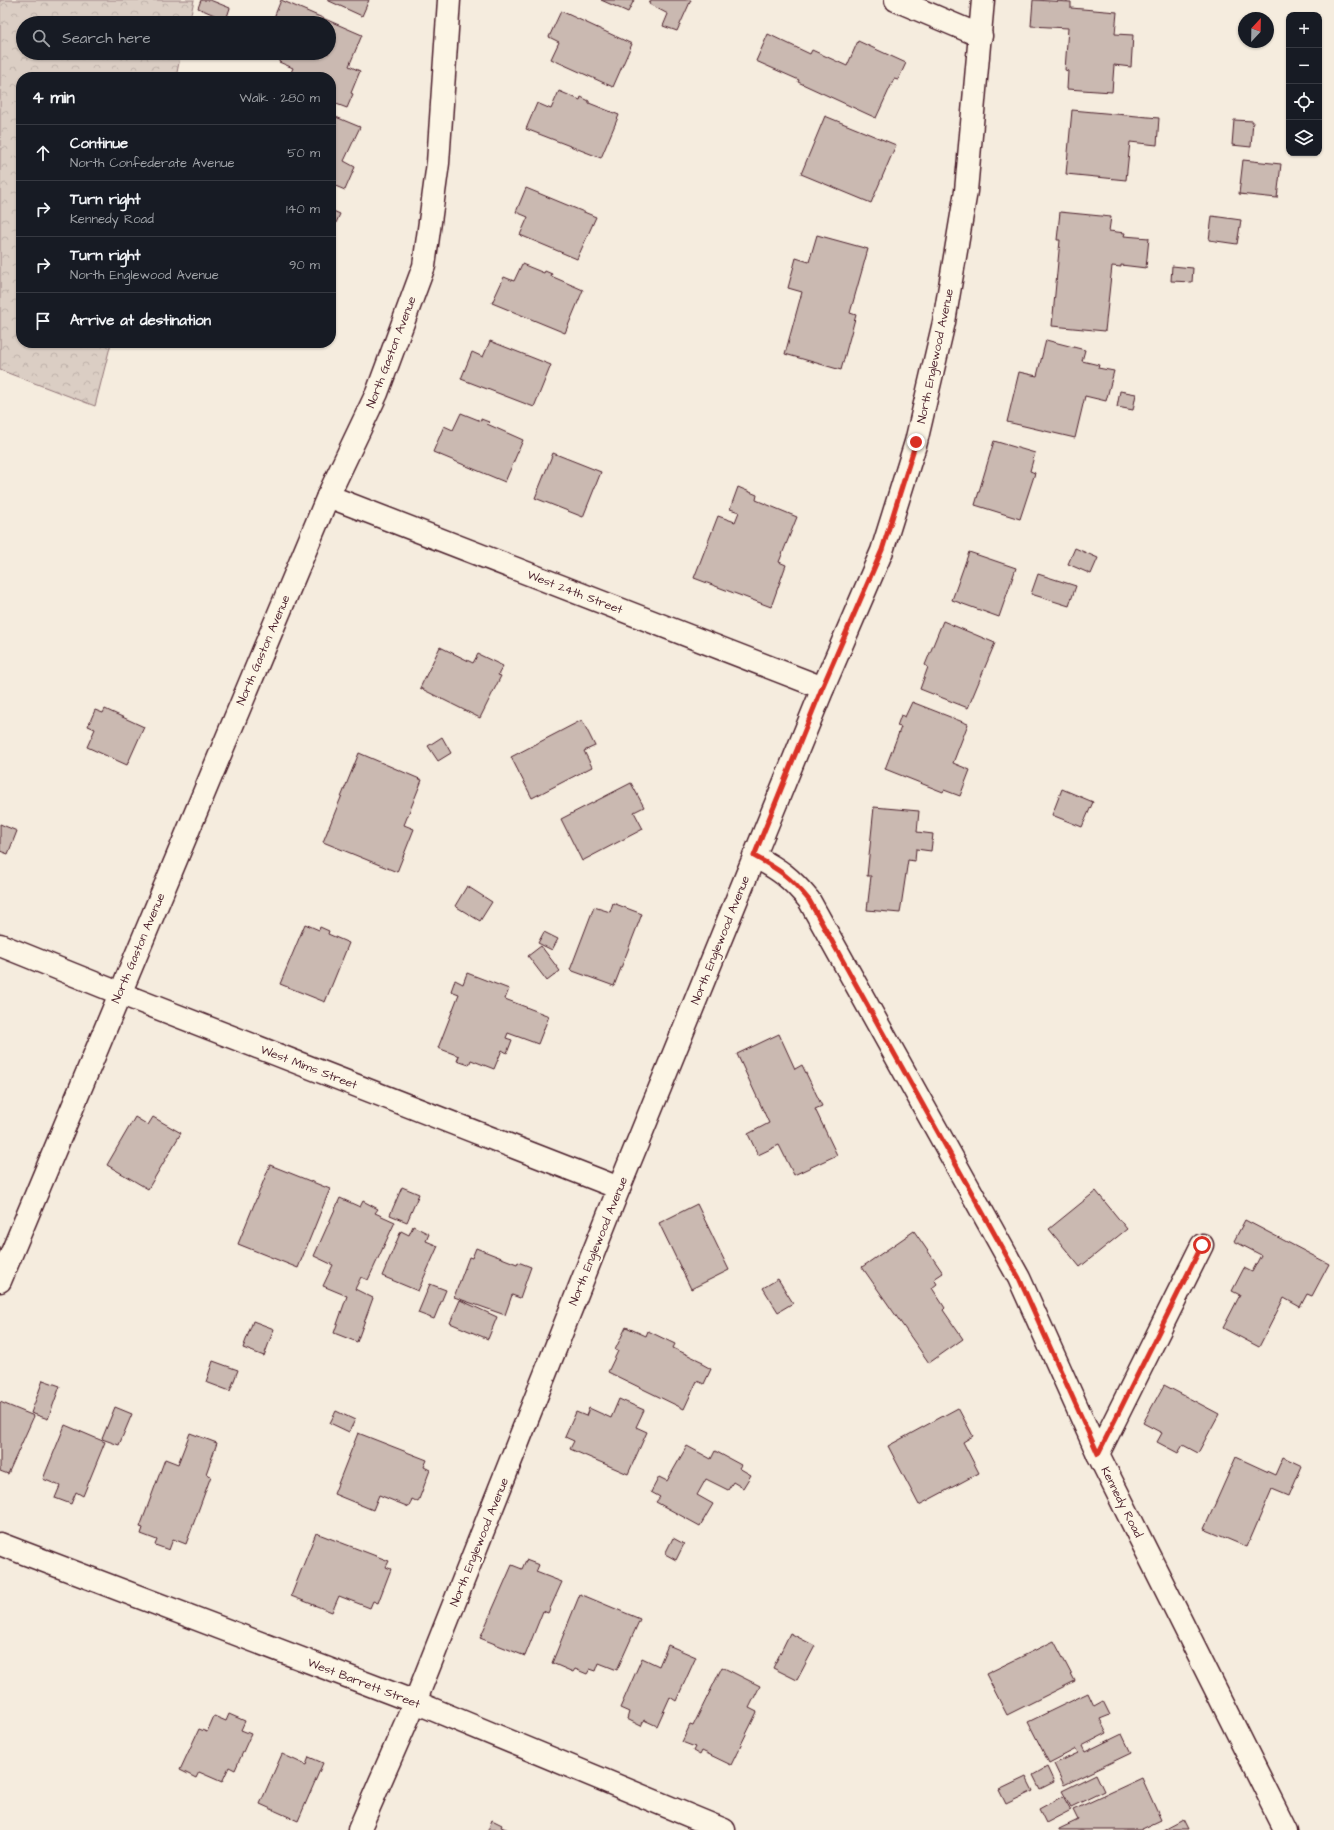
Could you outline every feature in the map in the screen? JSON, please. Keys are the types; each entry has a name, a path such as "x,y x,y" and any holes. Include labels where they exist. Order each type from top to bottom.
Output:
{"street":[{"name":"North Gaston Avenue","path":"0,1280 328,496 377,393 424,266 438,163 449,0"},
{"path":"896,0 981,36"},
{"name":"North Englewood Avenue","path":"359,1830 415,1702 619,1188 822,688 882,550 916,442 944,322 966,191 983,0"},
{"name":"West 24th Street","path":"328,496 822,688"},
{"name":"Kennedy Road","path":"754,856 781,871 809,900 1019,1278 1098,1454 1286,1830"},
{"name":"West Mims Street","path":"0,945 619,1188"},
{"path":"1098,1454 1202,1245"},
{"name":"West Barrett Street","path":"0,1544 415,1702 724,1830"}],"green space":[{"path":"0,0 194,0 191,16 16,16 16,60 180,60 177,72 16,72 16,348 110,348 95,406 0,370"}],"building":[{"path":"201,0 210,0 230,8 227,16 217,16 198,8"},
{"path":"281,0 318,16 275,16"},
{"path":"327,0 369,0 362,16"},
{"path":"601,0 634,0 628,12"},
{"path":"651,0 691,0 677,31 663,26 668,14 649,4"},
{"path":"1033,0 1071,2 1071,8 1117,12 1115,34 1133,35 1131,67 1114,65 1112,92 1067,89 1068,71 1065,70 1068,28 1031,26"},
{"path":"561,11 632,44 613,87 551,59 559,42 549,37"},
{"path":"336,24 362,35 349,66 360,71 347,108 336,104 336,72 291,72 293,68 279,62 280,60 336,60"},
{"path":"768,34 810,54 812,50 847,66 858,41 906,63 898,80 894,79 876,118 798,82 799,80 756,61"},
{"path":"559,91 580,100 581,97 589,101 589,103 619,115 601,158 526,129 537,103 551,109"},
{"path":"1072,110 1159,118 1157,145 1130,142 1126,180 1066,174"},
{"path":"825,116 896,145 871,203 801,174"},
{"path":"336,117 360,127 344,161 355,167 345,190 336,186"},
{"path":"1234,120 1253,121 1251,147 1232,145"},
{"path":"1243,160 1281,164 1277,198 1239,194"},
{"path":"526,188 596,217 577,259 520,235 528,217 516,212"},
{"path":"336,212 340,214 336,223"},
{"path":"1060,212 1111,217 1109,231 1125,233 1124,236 1149,238 1146,268 1121,265 1121,267 1112,266 1105,331 1052,326 1060,240 1057,240"},
{"path":"1212,216 1241,220 1237,244 1209,240"},
{"path":"817,235 868,249 850,313 856,315 841,370 785,354 802,292 788,288 796,258 809,262"},
{"path":"522,264 544,273 545,271 552,274 551,276 583,290 565,333 492,303 504,277 514,281"},
{"path":"1172,266 1193,268 1192,282 1171,281"},
{"path":"1046,340 1085,350 1082,361 1099,365 1098,368 1114,371 1106,401 1085,396 1075,438 1007,422 1019,372 1037,376"},
{"path":"490,341 551,365 534,407 461,379 472,352 483,357"},
{"path":"1120,391 1136,394 1133,410 1117,407"},
{"path":"461,413 481,421 481,419 489,422 487,424 523,440 505,482 433,452 444,426 453,430"},
{"path":"994,441 1035,453 1030,471 1035,473 1020,519 975,505"},
{"path":"553,453 601,472 583,517 535,498"},
{"path":"738,487 757,495 756,500 797,517 779,562 786,565 771,607 694,578 718,516 735,522 739,512 730,509"},
{"path":"1075,548 1098,558 1091,574 1068,564"},
{"path":"969,552 1016,568 999,617 952,600"},
{"path":"1038,574 1076,586 1069,606 1031,594"},
{"path":"943,621 995,643 968,708 920,689 928,667 925,665"},
{"path":"440,647 473,663 478,654 503,666 498,675 501,676 480,718 420,688"},
{"path":"912,702 968,724 953,763 970,770 960,796 944,790 943,792 885,769 901,727 897,726 901,715 905,717"},
{"path":"105,709 144,727 127,765 87,747 95,729 88,726 95,710 103,713"},
{"path":"582,720 595,746 584,751 592,767 532,798 511,757"},
{"path":"442,737 451,753 438,761 428,746"},
{"path":"359,753 422,780 404,825 414,829 397,872 323,842"},
{"path":"631,783 644,807 634,812 643,829 582,861 561,819"},
{"path":"1062,789 1093,802 1082,827 1052,815"},
{"path":"874,807 919,811 917,832 933,834 931,851 916,849 915,861 908,860 900,913 867,910 871,876 867,876"},
{"path":"0,824 17,831 8,854 0,851"},
{"path":"467,886 492,902 480,921 455,906"},
{"path":"613,903 642,914 614,986 570,970 594,907 610,912"},
{"path":"305,924 319,930 320,927 329,931 328,934 349,943 325,1002 280,984"},
{"path":"544,932 558,939 552,950 538,943"},
{"path":"541,946 560,971 547,981 528,956"},
{"path":"467,973 509,989 505,999 549,1016 538,1044 508,1033 506,1038 512,1040 507,1053 502,1050 494,1069 471,1060 469,1065 457,1061 459,1056 438,1048 459,994 451,991 455,980 463,984"},
{"path":"779,1034 795,1069 802,1065 822,1106 815,1109 837,1155 794,1175 779,1145 758,1155 748,1134 769,1123 737,1054"},
{"path":"135,1117 148,1125 153,1117 181,1133 148,1189 107,1165"},
{"path":"270,1165 330,1189 298,1268 238,1244"},
{"path":"402,1187 419,1194 407,1222 390,1215"},
{"path":"1096,1191 1127,1229 1080,1267 1049,1229"},
{"path":"340,1198 360,1207 363,1201 378,1209 375,1213 395,1222 368,1280 361,1277 355,1289 373,1298 357,1342 334,1333 347,1296 323,1286 333,1265 314,1256"},
{"path":"697,1204 729,1270 691,1289 659,1223"},
{"path":"1245,1220 1329,1264 1312,1296 1307,1294 1300,1307 1284,1298 1259,1347 1223,1328 1240,1295 1232,1291 1244,1268 1252,1272 1261,1255 1234,1241"},
{"path":"413,1226 429,1234 426,1241 438,1246 418,1291 382,1276 401,1231 409,1235"},
{"path":"914,1231 943,1273 934,1279 937,1284 932,1288 945,1308 943,1310 963,1339 929,1363 862,1267"},
{"path":"476,1248 517,1264 518,1262 531,1267 520,1298 512,1295 505,1315 454,1297 469,1257 472,1258"},
{"path":"778,1279 793,1303 778,1312 763,1288"},
{"path":"430,1284 446,1290 434,1319 418,1313"},
{"path":"460,1300 497,1317 488,1339 450,1323"},
{"path":"253,1321 274,1329 264,1356 243,1348"},
{"path":"626,1327 646,1336 648,1331 675,1344 673,1348 703,1362 702,1364 711,1369 704,1384 697,1381 684,1409 608,1372 618,1351 615,1350"},
{"path":"213,1361 238,1370 230,1391 206,1382"},
{"path":"43,1380 60,1386 48,1419 31,1413"},
{"path":"1164,1385 1219,1414 1198,1453 1183,1445 1178,1453 1157,1442 1162,1433 1143,1423"},
{"path":"619,1399 644,1410 636,1427 647,1432 628,1474 570,1449 574,1441 565,1437 576,1412 586,1416 589,1408 611,1418"},
{"path":"0,1402 34,1416 8,1474 0,1471"},
{"path":"115,1407 132,1414 119,1445 102,1439"},
{"path":"958,1408 973,1436 963,1442 979,1473 919,1505 888,1446"},
{"path":"336,1411 355,1420 349,1432 330,1423"},
{"path":"65,1425 105,1442 83,1496 76,1492 71,1504 55,1498 60,1486 43,1479"},
{"path":"190,1433 217,1443 206,1474 211,1476 186,1544 173,1539 169,1550 155,1545 157,1540 141,1534 143,1528 140,1527 165,1459 178,1464"},
{"path":"358,1433 427,1460 424,1467 430,1470 418,1502 412,1499 409,1507 379,1495 373,1510 334,1494"},
{"path":"687,1446 711,1459 715,1451 741,1465 739,1468 751,1475 743,1488 733,1482 728,1490 706,1479 697,1495 713,1504 700,1526 656,1502 660,1497 651,1492 659,1477 667,1481"},
{"path":"1236,1457 1275,1475 1283,1457 1302,1466 1289,1496 1272,1489 1247,1547 1204,1529"},
{"path":"316,1533 389,1561 386,1567 391,1569 378,1603 373,1601 370,1608 339,1596 332,1612 291,1596"},
{"path":"673,1538 684,1544 676,1560 665,1554"},
{"path":"526,1560 539,1565 536,1572 562,1582 548,1613 543,1611 525,1656 480,1638 512,1565 522,1569"},
{"path":"580,1594 640,1619 617,1670 599,1663 596,1671 590,1669 587,1674 575,1669 573,1672 552,1663"},
{"path":"790,1633 815,1646 797,1680 773,1668"},
{"path":"1054,1641 1075,1681 1007,1715 986,1674"},
{"path":"668,1645 696,1657 676,1701 670,1697 657,1726 644,1720 641,1726 627,1719 629,1712 620,1708 642,1658 659,1666"},
{"path":"722,1667 760,1686 749,1708 757,1712 731,1765 702,1751 700,1755 693,1751 695,1747 682,1742 690,1725 693,1726"},
{"path":"1088,1693 1094,1706 1103,1701 1110,1715 1100,1719 1107,1733 1082,1746 1085,1752 1122,1734 1131,1753 1064,1785 1054,1764 1078,1753 1076,1749 1049,1763 1028,1722"},
{"path":"229,1714 245,1721 241,1730 251,1734 235,1770 229,1767 222,1782 199,1772 196,1778 180,1770 199,1729 207,1732 214,1716 226,1721"},
{"path":"282,1754 306,1765 309,1757 323,1763 298,1821 260,1804"},
{"path":"1047,1767 1054,1782 1040,1789 1033,1775"},
{"path":"1096,1774 1104,1791 1071,1807 1062,1791"},
{"path":"1026,1777 1033,1791 1006,1804 999,1790"},
{"path":"1142,1778 1161,1820 1140,1830 1059,1830 1078,1820 1073,1810"},
{"path":"1063,1796 1071,1810 1046,1823 1039,1809"},
{"path":"492,1820 502,1825 501,1827 509,1830 488,1830"},
{"path":"1183,1820 1188,1830 1164,1830"}],"route":[{"path":"916,442 882,550 822,688 754,856 781,871 809,900 1019,1278 1098,1454 1202,1245"}]}
